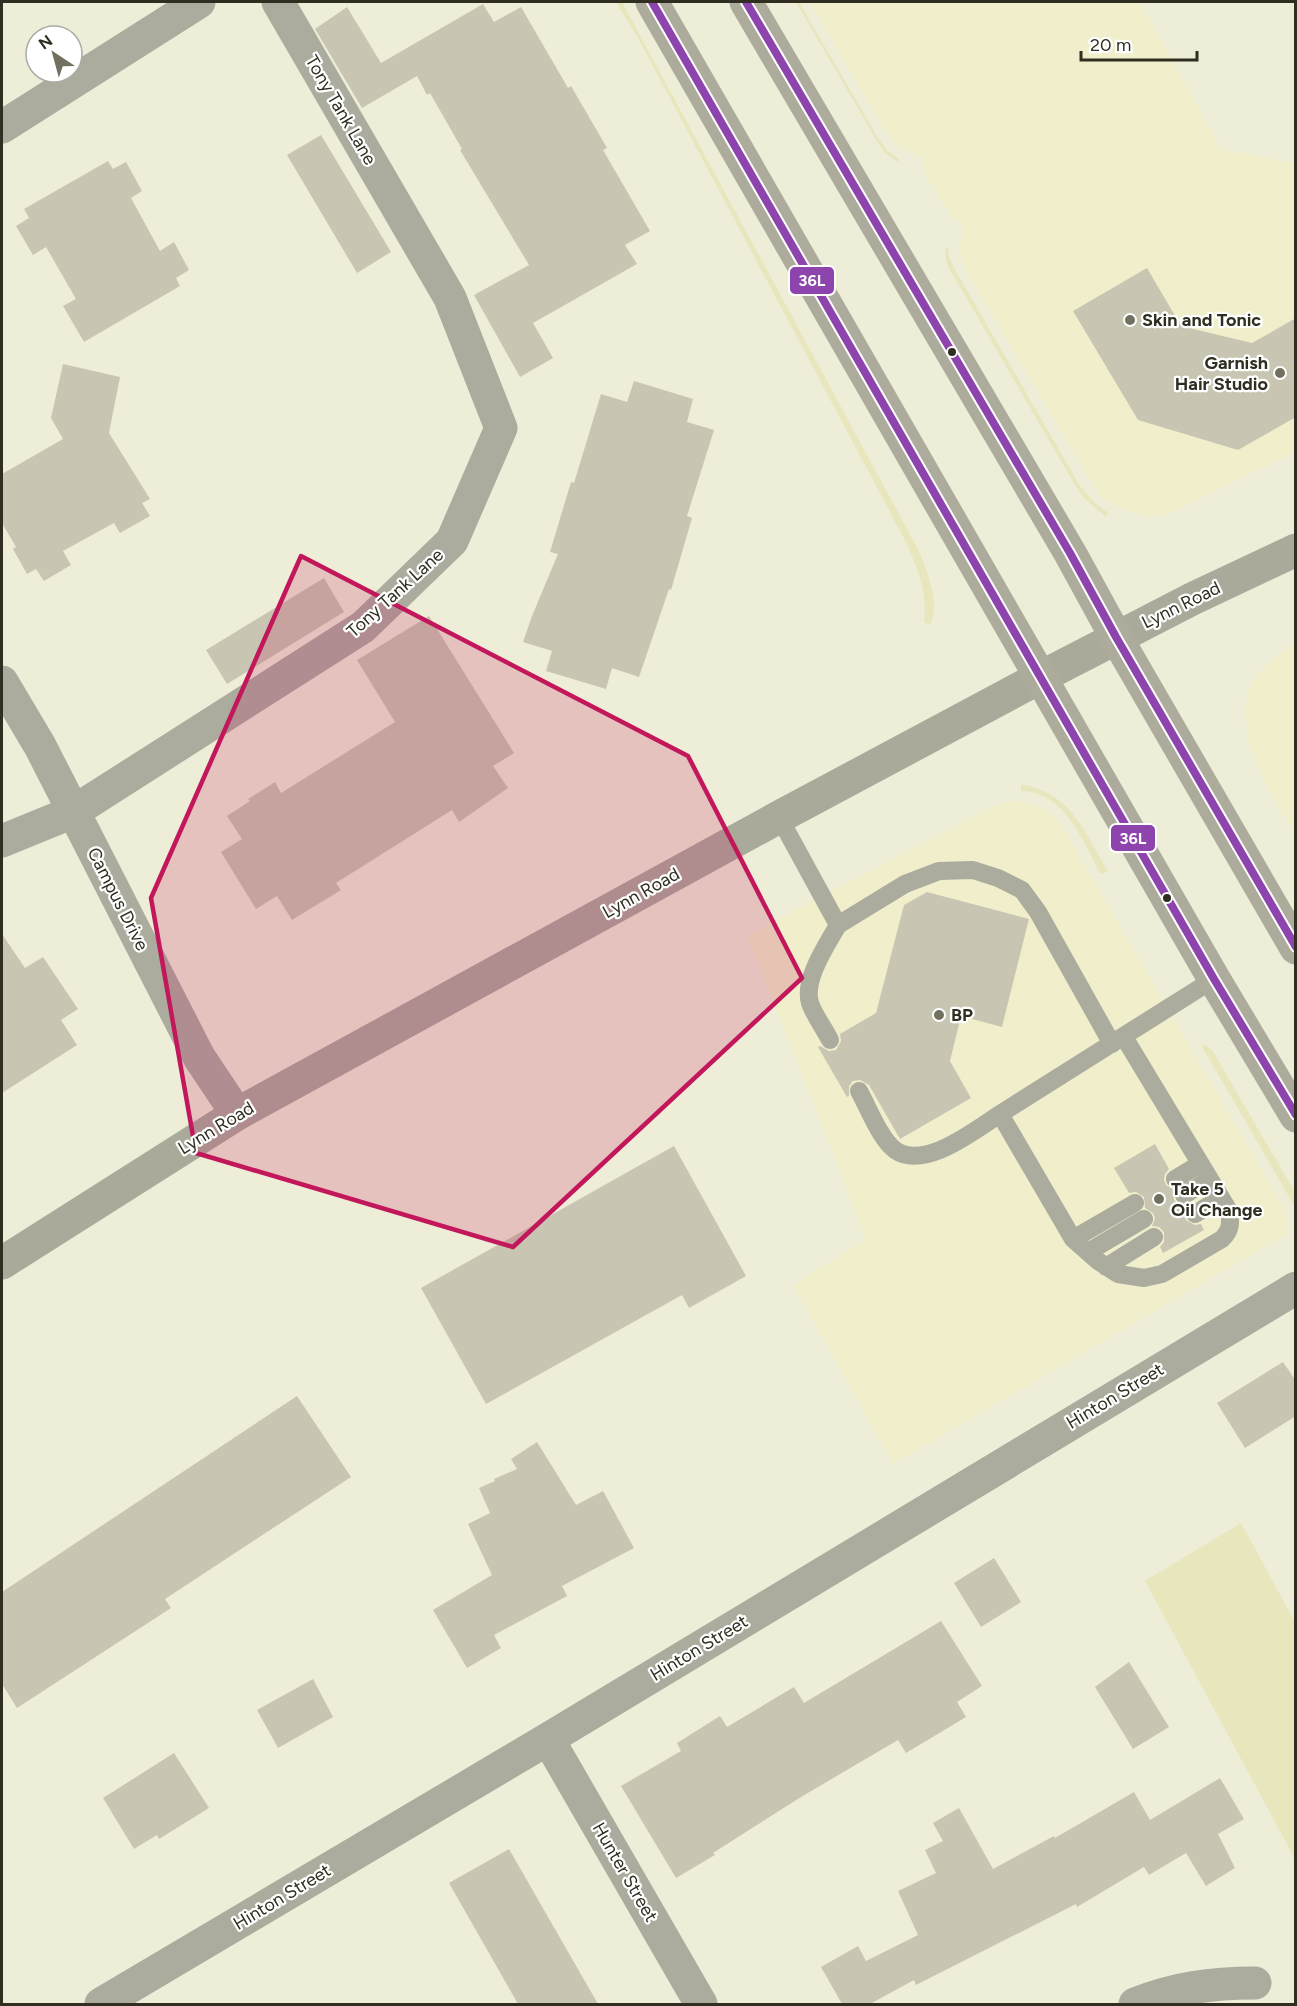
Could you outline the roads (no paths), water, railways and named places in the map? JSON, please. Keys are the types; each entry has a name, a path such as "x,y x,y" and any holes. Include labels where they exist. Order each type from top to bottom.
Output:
{"main road":[{"path":"652,2 1214,979 1296,1116"},
{"path":"746,2 1070,553 1116,638 1296,948"},
{"name":"Lynn Road","path":"2,1263 237,1114 779,817 1041,677 1192,599 1296,550"}],"street":[{"path":"2,127 199,2"},
{"name":"Tony Tank Lane","path":"2,841 74,812 363,627 452,541 501,428 450,298 278,2"},
{"name":"Campus Drive","path":"2,682 40,746 199,1057 237,1114"},
{"name":"Hinton Street","path":"101,2004 548,1739 1296,1288"},
{"name":"Hunter Street","path":"548,1739 701,2004"},
{"path":"1135,2004 1158,1995 1187,1988 1222,1983 1254,1983"}],"lane":[{"path":"779,817 838,925"},
{"path":"830,1040 810,1003 809,988 815,967 838,925 905,884 939,872 973,870 998,878 1022,890 1038,912 1118,1041 1229,1211 1229,1232 1222,1239 1162,1274 1132,1278 1118,1274 1106,1267 1070,1234 999,1114"},
{"path":"859,1090 886,1140 895,1150 916,1157 929,1154 946,1147 1214,979"},
{"path":"1200,1164 1180,1187 1209,1180"},
{"path":"1195,1214 1221,1198"},
{"path":"1070,1234 1135,1203"},
{"path":"1088,1252 1144,1219"},
{"path":"1106,1267 1155,1237"}],"place":[{"name":"Skin and Tonic","path":"1130,320"},
{"name":"Garnish Hair Studio","path":"1280,373"},
{"name":"BP","path":"939,1015"},
{"name":"Take 5 Oil Change","path":"1159,1199"}]}
